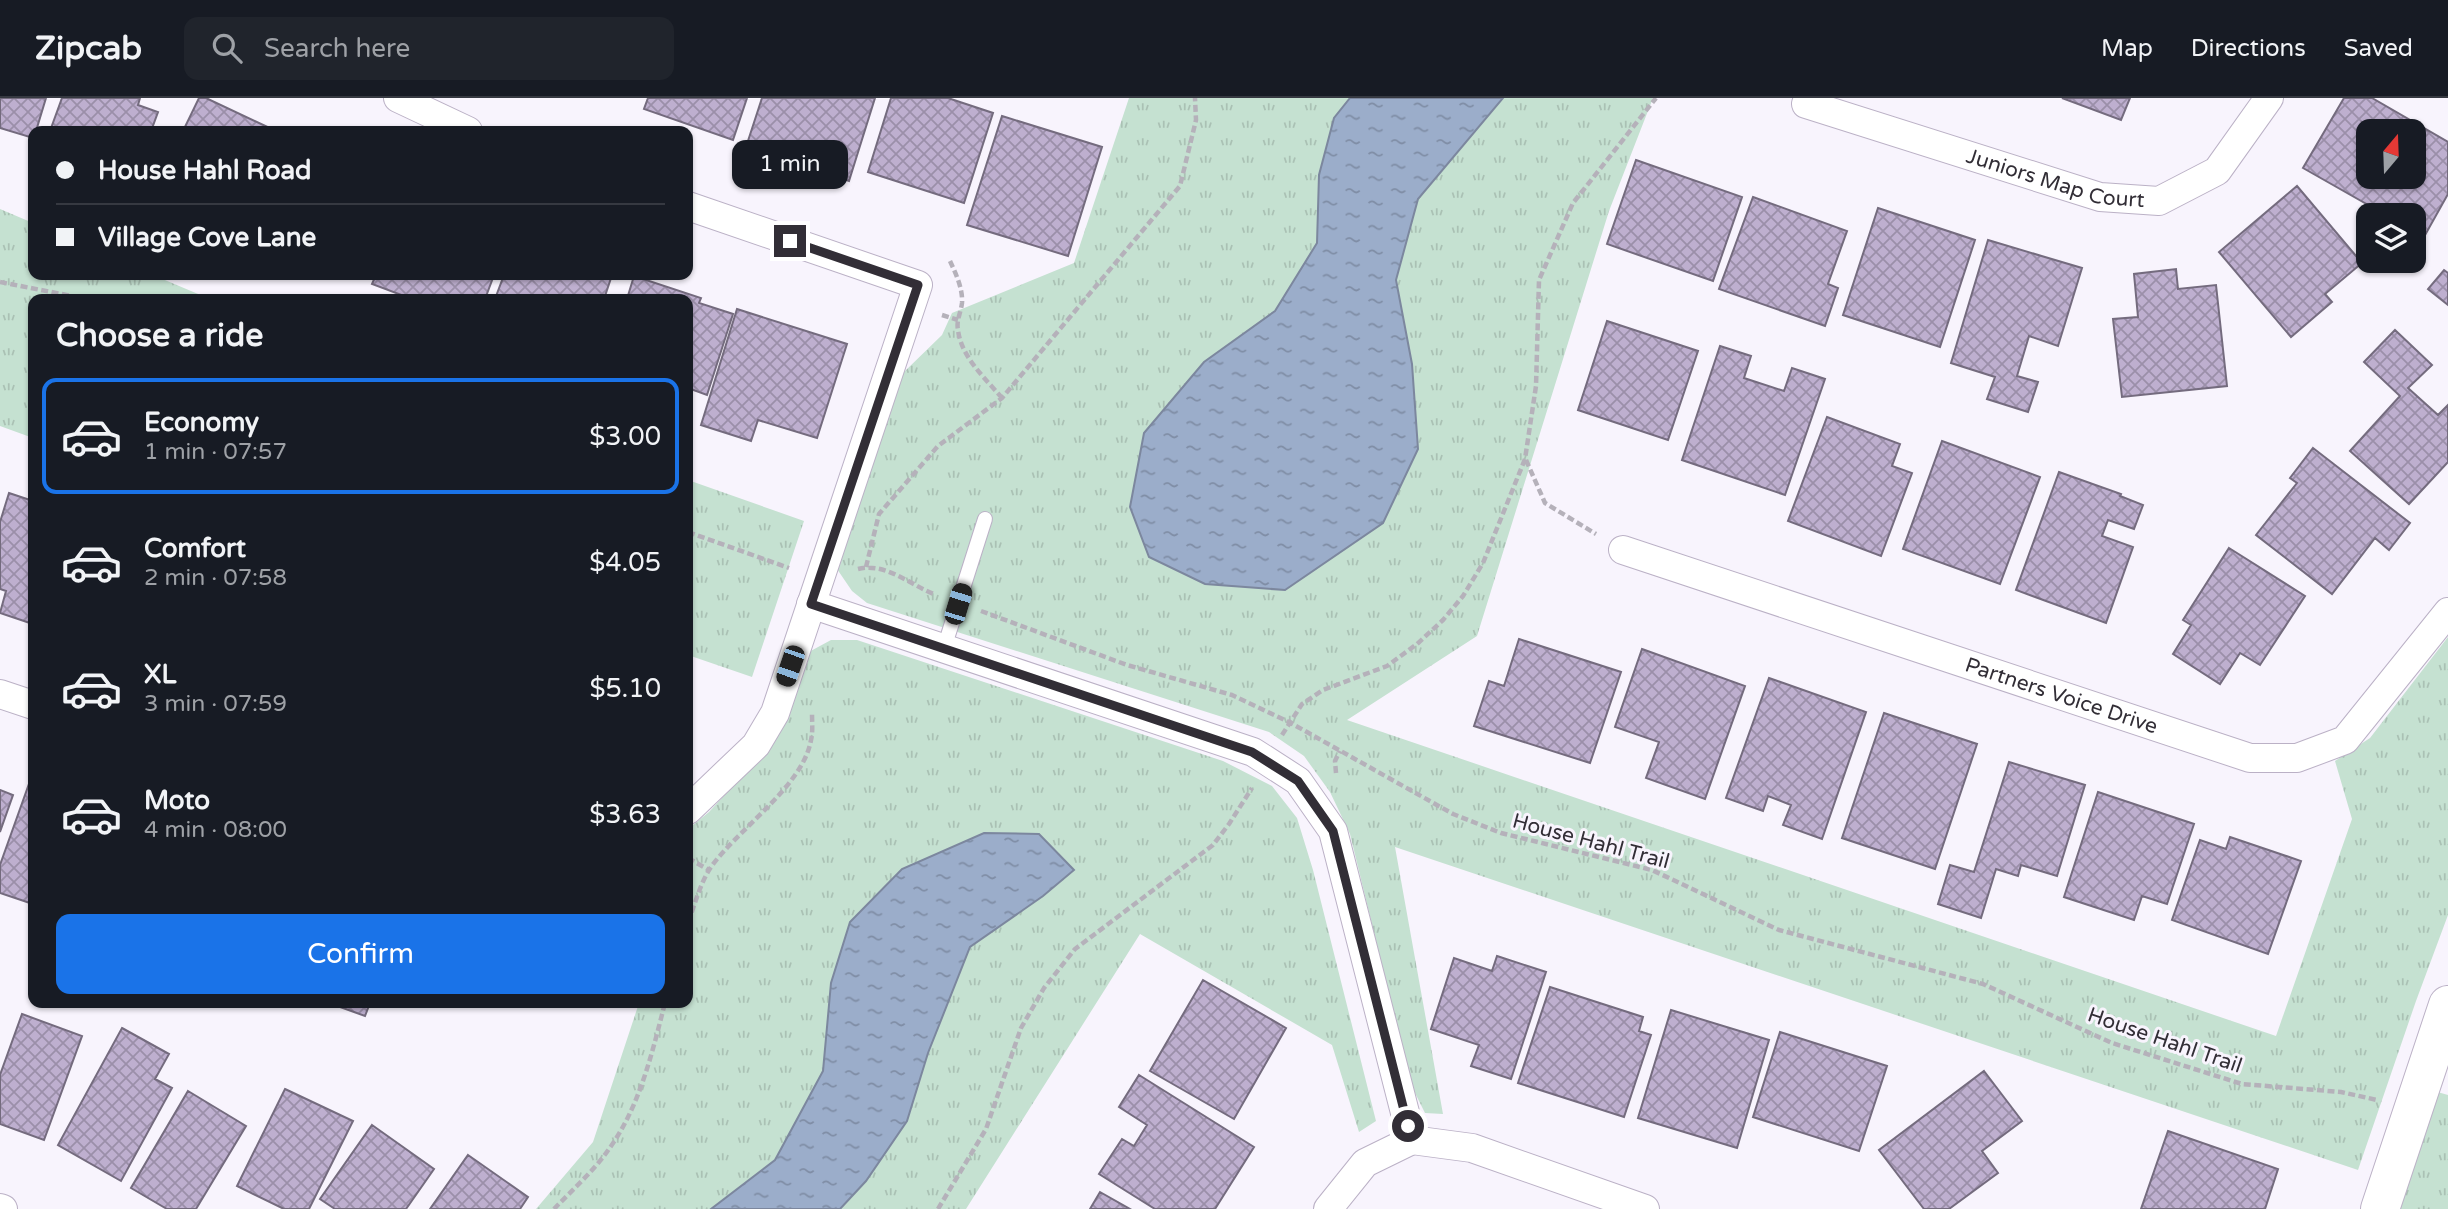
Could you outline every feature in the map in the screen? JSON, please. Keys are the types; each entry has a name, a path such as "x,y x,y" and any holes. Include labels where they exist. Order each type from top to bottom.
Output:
{"street":[{"path":"398,98 457,126"},
{"name":"Juniors Map Court","path":"1806,104 2100,197 2159,201 2217,171 2269,98"},
{"path":"693,208 918,285 775,713 756,745 693,805"},
{"name":"Partners Voice Drive","path":"1623,550 2250,758 2297,758 2344,740 2448,612"},
{"path":"811,604 1252,752 1298,781 1333,831 1412,1140"},
{"path":"0,694 28,703"},
{"path":"2381,1209 2448,1005"},
{"path":"1328,1209 1365,1163 1412,1140 1472,1148 1645,1209"}],"lane":[{"path":"944,648 985,519"}],"path":[{"path":"950,261 957,276 962,303 957,329 962,346 1002,398 1180,186 1196,120 1195,98"},
{"path":"938,1209 986,1129 1021,1028 1045,989 1076,949 1213,845 1268,762 1301,704 1323,690 1387,666 1443,620 1463,596 1483,562 1525,459 1536,386 1539,280 1573,203 1656,98"},
{"path":"0,282 61,294"},
{"name":"House Hahl Trail","path":"1002,398 938,446 878,514 866,567 885,569 916,587 958,604 1016,622 1127,665 1232,695 1289,722 1453,814 1501,833 1651,870 1779,930 1983,984 2112,1043 2242,1084 2342,1092 2413,1110"},
{"path":"1525,459 1545,503 1623,550"},
{"path":"693,534 793,569"},
{"path":"693,861 709,870"},
{"path":"554,1209 608,1151 624,1126 637,1100 664,1008"}],"green space":[{"path":"1129,98 1350,98 1334,118 1319,175 1317,243 1275,312 1204,362 1130,506 1150,557 1205,584 1418,449 1412,364 1396,280 1418,199 1503,98 1653,98 1609,211 1477,636 1347,720 2276,1036 2352,819 2335,761 2370,738 2448,637 2448,915 2358,1170 1395,847 1443,1114 1425,1113 1411,1085 1350,834 1330,792 1304,756 1269,732 867,603 852,591 837,569 892,391 904,372 942,335 952,313 1074,263"},
{"path":"0,209 28,221 28,280 165,280 198,294 28,294 28,436 0,426"},
{"path":"693,482 804,521 752,677 693,657"},
{"path":"831,640 857,640 1223,761 1272,786 1297,818 1313,870 1376,1121 1359,1132 1332,1045 1140,934 966,1209 840,1209 866,1181 907,1121 928,1053 970,947 1043,896 831,983 823,1071 775,1160 711,1209 536,1209 593,1142 637,1008 693,1008 693,825 709,812 767,749 807,653"},
{"path":"2434,1091 2448,1095 2448,1209 2396,1209"}],"water":[{"path":"1350,98 1503,98 1418,199 1396,280 1412,364 1418,449 1383,523 1285,590 1205,584 1149,557 1130,507 1144,433 1204,362 1275,311 1317,243 1319,175 1334,118"},
{"path":"984,833 1039,834 1074,870 1043,896 970,947 928,1053 907,1121 866,1181 840,1209 711,1209 775,1160 823,1071 831,983 850,922 902,869"}],"building":[{"path":"0,98 46,98 38,126 28,126 28,136 0,128"},
{"path":"62,98 140,98 138,105 158,112 153,126 52,126"},
{"path":"199,98 206,98 265,126 185,126"},
{"path":"648,98 747,98 733,140 644,109"},
{"path":"762,98 875,98 849,181 746,147"},
{"path":"891,98 948,98 993,113 964,203 868,172"},
{"path":"2062,98 2130,98 2121,120"},
{"path":"2344,98 2372,98 2408,119 2356,119 2356,189 2426,189 2426,129 2448,142 2448,194 2426,233 2426,203 2365,203 2303,168"},
{"path":"1002,116 1102,147 1068,256 967,225"},
{"path":"1636,160 1742,197 1713,281 1607,244"},
{"path":"2297,186 2356,256 2356,268 2325,294 2332,302 2291,337 2219,252"},
{"path":"1753,197 1847,231 1828,284 1838,288 1825,326 1719,289"},
{"path":"1878,208 1975,240 1940,347 1843,315"},
{"path":"1988,240 2082,268 2058,346 2029,336 2017,376 2038,382 2028,412 1987,399 1995,377 1951,363"},
{"path":"2176,269 2178,289 2216,285 2227,386 2122,397 2113,319 2138,317 2134,274"},
{"path":"2444,270 2448,273 2448,305 2428,289"},
{"path":"374,280 492,280 487,294 399,294 372,284"},
{"path":"502,280 610,280 606,294 497,294"},
{"path":"633,280 646,280 689,294 629,294"},
{"path":"693,295 701,298 699,303 733,314 707,395 693,390"},
{"path":"737,309 847,344 817,438 758,420 751,441 701,425"},
{"path":"1607,321 1698,351 1668,440 1578,410"},
{"path":"2395,330 2432,365 2408,388 2438,415 2448,405 2448,462 2409,504 2350,451 2400,396 2364,362"},
{"path":"1720,346 1751,356 1744,378 1784,391 1792,368 1825,379 1785,495 1682,460"},
{"path":"1827,417 1900,444 1892,466 1912,473 1881,556 1788,521"},
{"path":"1942,441 2040,477 2000,584 1903,549"},
{"path":"2313,448 2410,523 2389,550 2375,538 2332,594 2256,535 2297,483 2290,478"},
{"path":"2059,472 2121,494 2120,496 2143,505 2134,529 2108,520 2102,536 2133,547 2106,623 2016,590"},
{"path":"9,493 28,499 28,622 0,613 6,591 0,589 0,522"},
{"path":"2229,548 2305,596 2260,665 2240,653 2220,684 2173,654 2191,625 2183,620"},
{"path":"1519,639 1621,672 1590,763 1474,726 1489,681 1504,686"},
{"path":"1642,649 1745,686 1705,799 1646,778 1659,742 1615,727"},
{"path":"1769,678 1866,712 1822,839 1783,825 1791,805 1768,796 1763,811 1726,798"},
{"path":"1884,713 1977,744 1935,869 1842,838"},
{"path":"2009,762 2085,785 2057,876 2021,865 2018,876 1996,869 1981,918 1938,904 1950,865 1974,872"},
{"path":"28,787 28,902 0,893 0,865"},
{"path":"0,790 13,795 0,832"},
{"path":"2098,792 2194,824 2167,904 2142,896 2134,920 2064,897"},
{"path":"2230,837 2301,861 2268,954 2172,920 2200,840 2226,849"},
{"path":"1497,956 1546,972 1511,1079 1471,1066 1479,1045 1431,1029 1454,958 1492,971"},
{"path":"1203,980 1286,1028 1234,1119 1150,1071"},
{"path":"1550,987 1643,1017 1639,1031 1651,1035 1624,1117 1518,1083"},
{"path":"343,1008 368,1008 365,1016"},
{"path":"1671,1010 1769,1040 1737,1148 1638,1118"},
{"path":"22,1014 82,1036 44,1140 0,1124 0,1075"},
{"path":"122,1028 169,1054 155,1079 172,1088 121,1181 58,1145"},
{"path":"1780,1032 1887,1066 1859,1151 1753,1117"},
{"path":"1984,1071 2022,1121 1982,1151 1998,1173 1949,1209 1924,1209 1879,1150"},
{"path":"1139,1075 1254,1147 1215,1209 1155,1209 1099,1174 1122,1139 1134,1146 1147,1125 1119,1107"},
{"path":"285,1089 353,1121 309,1209 284,1209 237,1186"},
{"path":"188,1091 246,1126 196,1209 167,1209 131,1188"},
{"path":"372,1125 434,1169 406,1209 335,1209 320,1199"},
{"path":"2168,1131 2278,1169 2265,1209 2141,1209"},
{"path":"468,1155 528,1197 520,1209 430,1209"},
{"path":"1100,1192 1130,1209 1090,1209"}],"route":[{"path":"790,241 918,285 811,604 1252,752 1298,781 1333,831 1408,1126"}]}
